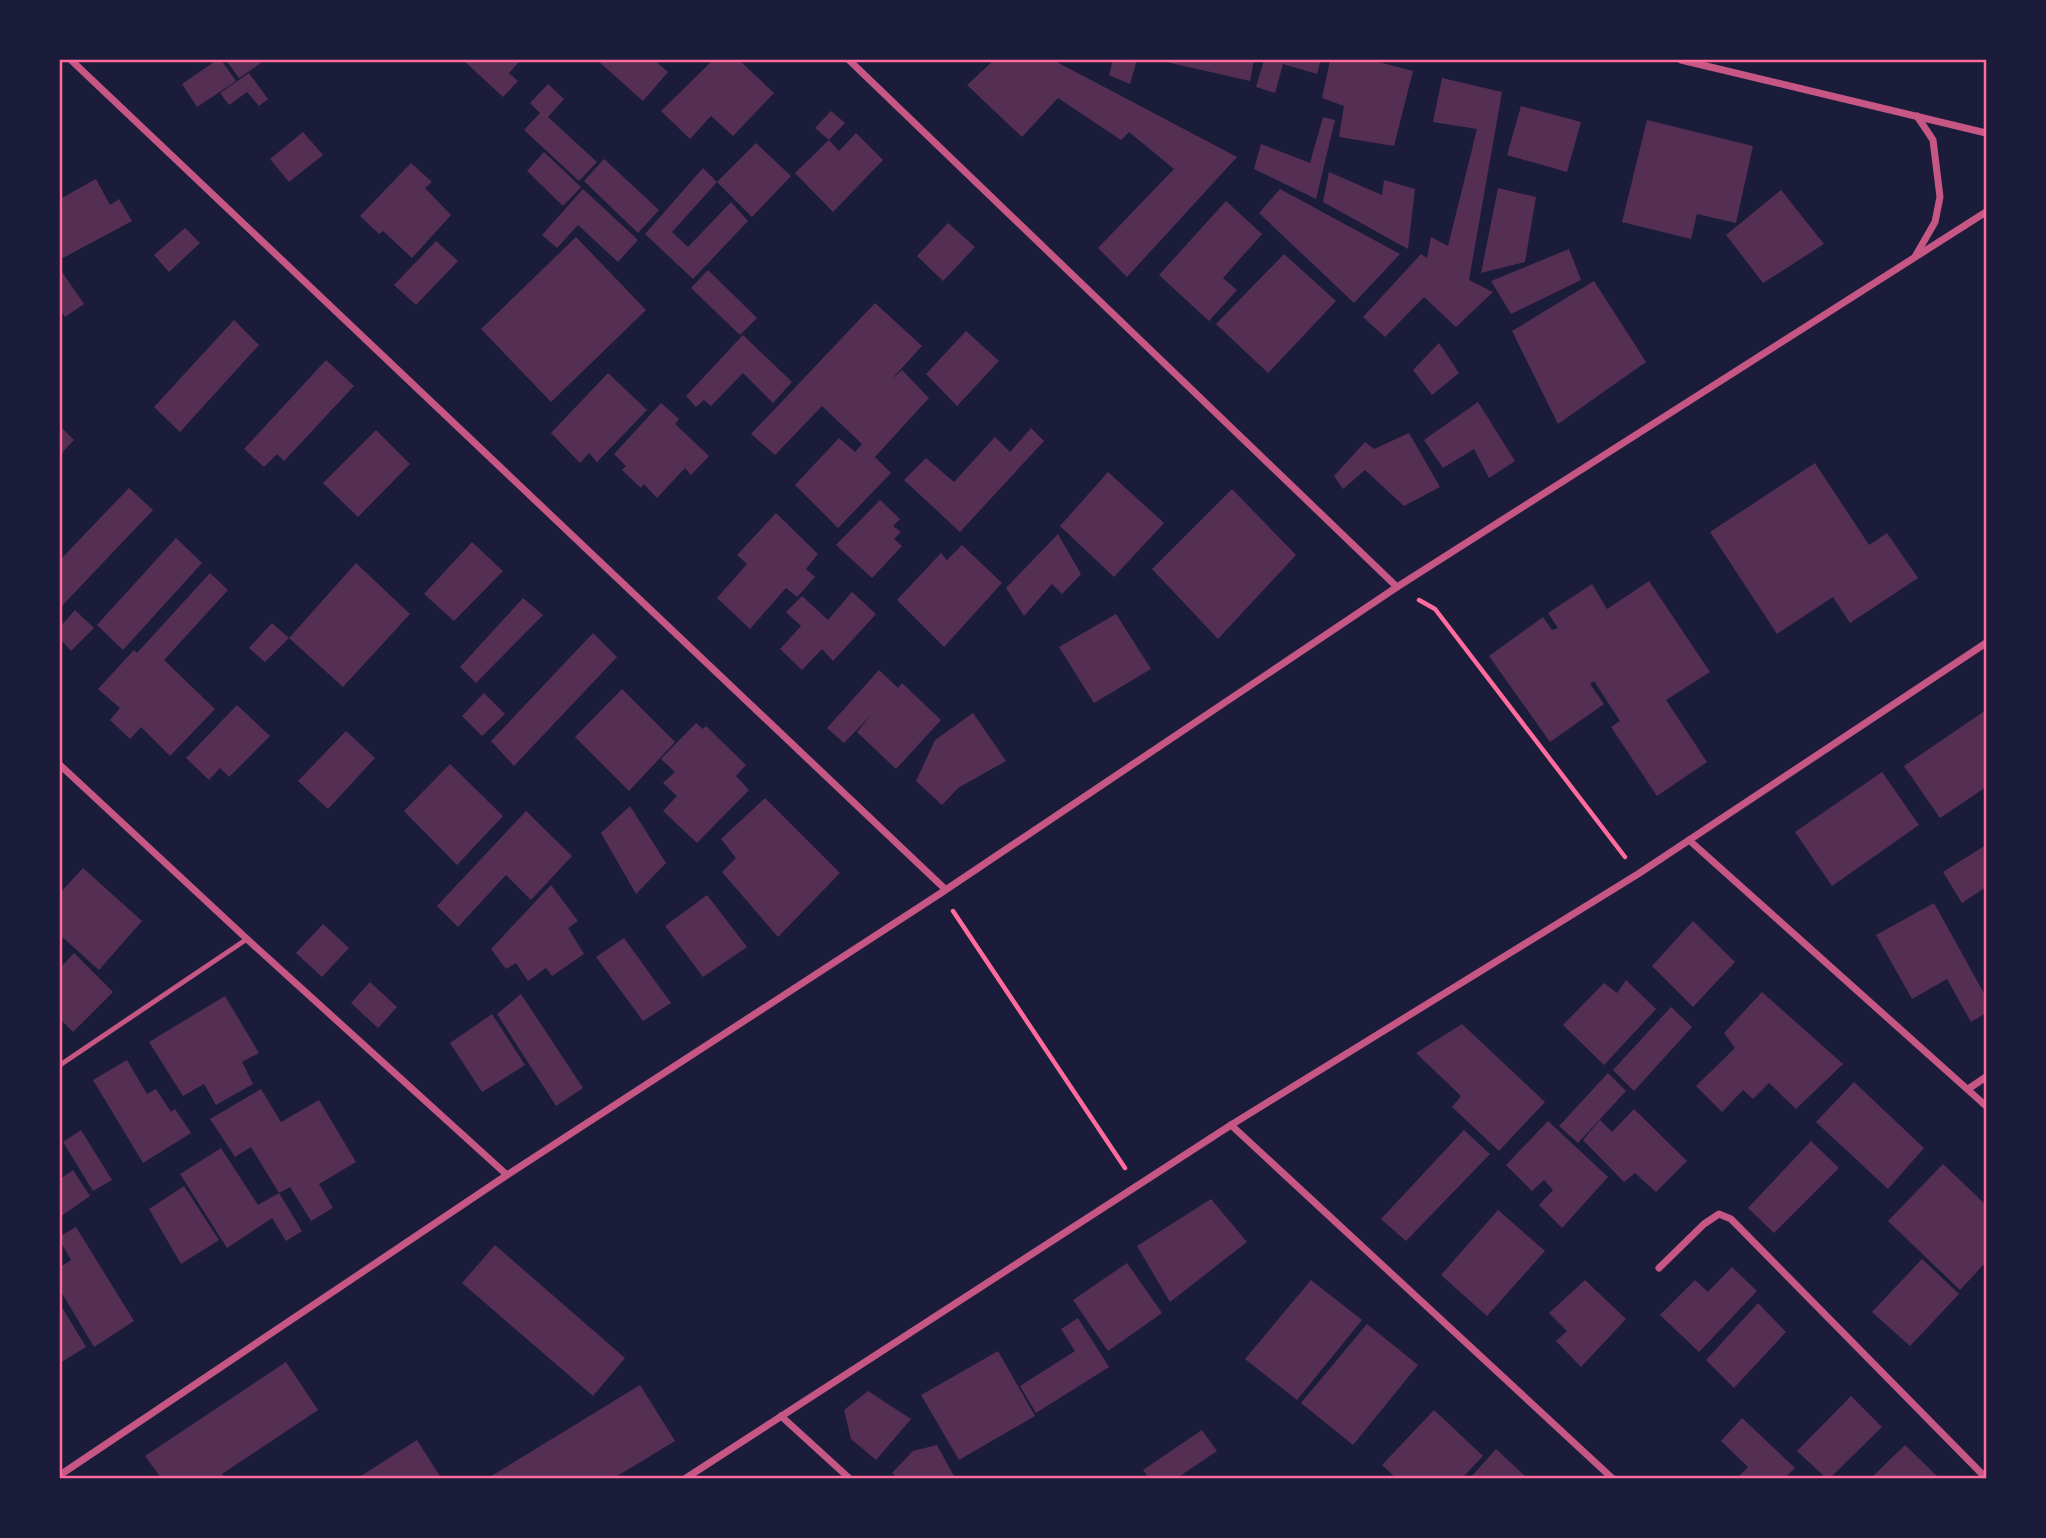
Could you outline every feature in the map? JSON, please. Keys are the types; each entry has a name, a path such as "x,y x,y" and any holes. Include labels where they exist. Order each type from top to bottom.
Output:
{"street":[{"path":"71,60 943,891"},
{"path":"849,60 1397,587"},
{"path":"1681,60 1986,132"},
{"path":"1913,258 1935,222 1940,197 1933,140 1917,116"},
{"path":"60,1475 507,1175 943,891 1397,587 1986,212"},
{"path":"686,1479 1231,1125 1638,874 1986,643"},
{"path":"60,765 507,1175"},
{"path":"1689,840 1986,1106"},
{"path":"1968,1089 1986,1077"},
{"path":"1231,1125 1612,1479"},
{"path":"1659,1268 1718,1214 1731,1219 1986,1478"},
{"path":"782,1416 849,1479"}],"lane":[{"path":"60,1065 247,939"}],"path":[{"path":"1397,587 1435,609 1638,874"},
{"path":"943,891 1137,1186"}],"building":[{"path":"221,60 236,81 197,107 182,84"},
{"path":"226,60 259,60 261,63 239,78"},
{"path":"463,60 521,60 509,73 518,81 503,97"},
{"path":"597,60 654,60 668,72 643,101"},
{"path":"713,60 739,60 774,93 733,136 711,116 690,139 661,111"},
{"path":"994,60 1053,60 1237,157 1127,277 1098,248 1174,169 1129,132 1121,140 1058,98 1022,137 967,85"},
{"path":"1113,60 1137,60 1130,84 1109,75"},
{"path":"1162,60 1254,60 1250,81"},
{"path":"1264,60 1321,60 1317,74 1283,64 1275,93 1256,87"},
{"path":"1330,60 1371,60 1413,71 1394,146 1339,137 1344,106 1322,98"},
{"path":"249,73 268,99 259,106 247,92 229,105 220,93"},
{"path":"1442,78 1502,92 1469,280 1493,292 1456,327 1424,297 1385,337 1363,317 1421,254 1427,258 1431,237 1448,246 1477,129 1433,122"},
{"path":"548,84 564,99 548,117 597,162 579,181 524,130 540,113 530,103"},
{"path":"1521,106 1581,122 1567,172 1507,155"},
{"path":"831,111 845,123 829,140 815,128"},
{"path":"1323,117 1335,120 1316,199 1254,169 1261,144 1310,163"},
{"path":"1647,120 1753,146 1736,223 1697,214 1691,239 1622,222"},
{"path":"303,132 323,155 289,182 270,159"},
{"path":"856,133 883,160 833,212 795,173 829,140 839,151"},
{"path":"756,143 791,176 752,217 717,182"},
{"path":"544,152 581,187 563,206 527,171"},
{"path":"604,159 659,210 638,233 584,181"},
{"path":"411,163 432,182 425,188 451,215 412,258 383,231 379,234 360,216"},
{"path":"703,168 717,182 672,232 688,247 731,202 748,221 693,279 645,234"},
{"path":"1329,172 1382,195 1384,180 1415,189 1408,249 1323,202"},
{"path":"96,179 110,205 119,199 132,221 63,258 60,252 60,206 63,204 60,199"},
{"path":"1498,188 1536,197 1525,262 1481,273"},
{"path":"583,189 638,240 618,262 578,225 557,248 542,235"},
{"path":"1280,189 1400,254 1354,303 1259,213"},
{"path":"1781,190 1824,244 1763,283 1726,235"},
{"path":"1226,201 1262,234 1223,278 1237,290 1209,321 1159,275"},
{"path":"948,223 975,247 943,281 917,256"},
{"path":"185,228 200,243 169,272 154,255"},
{"path":"576,237 646,310 551,402 481,329"},
{"path":"436,241 458,261 416,305 394,285"},
{"path":"1569,249 1581,280 1511,314 1491,281"},
{"path":"1284,254 1336,301 1268,373 1216,324"},
{"path":"60,269 84,304 65,317 60,309"},
{"path":"708,270 757,318 740,335 691,288"},
{"path":"1594,281 1646,362 1558,424 1512,331"},
{"path":"875,303 922,346 891,380 902,370 929,398 875,457 891,473 838,528 795,485 839,438 855,452 862,444 822,406 775,455 751,434"},
{"path":"234,320 259,345 180,432 154,407"},
{"path":"966,331 999,361 957,406 926,374"},
{"path":"743,335 792,382 773,403 743,373 711,406 704,400 696,407 686,396"},
{"path":"1439,343 1459,373 1432,395 1413,370"},
{"path":"326,360 354,386 284,461 277,454 264,467 244,449"},
{"path":"608,373 647,410 597,462 589,453 580,463 551,433"},
{"path":"1478,402 1515,461 1489,478 1474,449 1443,468 1424,440"},
{"path":"661,403 679,419 675,424 709,456 691,475 685,468 657,498 644,484 641,488 622,470 626,466 614,454"},
{"path":"60,426 74,440 60,455"},
{"path":"1031,428 1044,441 960,532 904,480 926,458 954,482 995,437 1010,452"},
{"path":"376,430 410,464 358,517 323,483"},
{"path":"1409,433 1440,487 1404,506 1365,470 1343,489 1334,476 1365,442 1374,449"},
{"path":"1815,463 1869,545 1887,533 1918,578 1850,623 1833,597 1777,634 1710,532"},
{"path":"1108,472 1164,523 1114,577 1060,526"},
{"path":"129,488 153,510 60,608 60,560"},
{"path":"1232,489 1296,555 1218,639 1152,569"},
{"path":"880,500 900,519 893,526 901,532 894,539 902,546 872,578 836,545"},
{"path":"776,513 818,554 806,569 815,577 797,597 786,588 750,629 717,598 747,564 737,555"},
{"path":"1058,534 1081,574 1062,594 1052,584 1024,616 1006,588"},
{"path":"176,538 202,563 123,650 97,625"},
{"path":"472,542 503,571 454,621 424,594"},
{"path":"962,545 1002,583 944,647 897,600 941,553 947,560"},
{"path":"356,563 410,614 343,687 289,638"},
{"path":"210,573 228,590 164,660 215,709 170,756 141,727 130,739 110,720 120,708 98,689 134,650 137,653"},
{"path":"1649,581 1710,672 1666,700 1707,762 1657,796 1611,727 1620,721 1594,681 1590,684 1604,704 1550,742 1489,656 1543,617 1552,630 1558,628 1548,613 1592,584 1607,609"},
{"path":"852,592 876,614 833,661 822,649 802,670 780,649 801,626 786,612 802,596 828,620"},
{"path":"523,598 543,615 476,683 460,667"},
{"path":"75,610 94,628 71,651 60,639 60,627"},
{"path":"1116,614 1151,669 1094,703 1059,647"},
{"path":"272,623 289,638 265,662 249,648"},
{"path":"593,633 617,657 514,766 491,741"},
{"path":"879,670 898,688 902,683 941,720 896,769 857,732 872,714 844,743 827,728"},
{"path":"622,689 675,742 629,791 575,737"},
{"path":"484,693 505,714 482,736 462,716"},
{"path":"237,705 270,736 229,777 220,768 209,780 186,758"},
{"path":"1986,710 1986,787 1940,818 1904,766"},
{"path":"973,713 1006,761 958,788 942,805 916,781 935,740"},
{"path":"696,723 703,729 706,726 746,765 736,776 749,790 697,843 663,811 677,796 663,783 675,772 661,759"},
{"path":"346,731 375,758 328,809 298,781"},
{"path":"450,764 503,816 457,865 404,811"},
{"path":"1882,772 1919,825 1832,886 1795,832"},
{"path":"765,798 840,873 778,937 722,872 736,858 721,839"},
{"path":"630,806 666,863 636,894 601,833"},
{"path":"526,811 572,856 531,900 506,875 458,927 437,906"},
{"path":"1986,845 1986,887 1962,903 1943,872"},
{"path":"83,868 142,921 99,970 60,935 60,893"},
{"path":"551,885 578,921 568,928 584,954 552,976 546,968 528,981 516,963 506,969 491,949"},
{"path":"707,895 747,947 703,977 665,926"},
{"path":"1934,903 1986,997 1986,1013 1971,1022 1947,979 1912,999 1876,935"},
{"path":"1693,921 1735,962 1693,1007 1652,966"},
{"path":"323,924 349,948 322,977 296,953"},
{"path":"624,938 671,1003 643,1021 596,957"},
{"path":"74,953 113,992 73,1032 60,1019 60,968"},
{"path":"1626,980 1656,1009 1604,1065 1563,1025 1604,983 1617,993"},
{"path":"370,982 397,1007 378,1028 351,1003"},
{"path":"1762,992 1843,1064 1796,1109 1769,1083 1753,1099 1743,1090 1722,1112 1696,1086 1735,1048 1724,1033"},
{"path":"521,994 583,1088 556,1106 497,1014"},
{"path":"225,996 259,1053 242,1062 253,1084 216,1105 204,1084 183,1096 149,1042"},
{"path":"1671,1007 1692,1027 1634,1091 1613,1070"},
{"path":"492,1014 525,1065 482,1092 450,1043"},
{"path":"1462,1024 1545,1102 1499,1151 1452,1107 1461,1096 1416,1053"},
{"path":"127,1060 147,1094 156,1089 171,1112 175,1109 191,1133 143,1163 93,1080"},
{"path":"1608,1073 1626,1091 1578,1143 1559,1126"},
{"path":"1854,1082 1924,1148 1888,1189 1816,1122"},
{"path":"261,1089 281,1122 319,1100 356,1162 319,1184 333,1208 311,1221 290,1187 279,1193 251,1147 235,1157 210,1119"},
{"path":"1634,1109 1687,1161 1656,1192 1635,1173 1624,1182 1583,1140 1600,1120 1612,1132"},
{"path":"1548,1121 1608,1177 1562,1228 1539,1205 1553,1190 1544,1180 1532,1191 1506,1165"},
{"path":"81,1130 112,1180 93,1191 63,1142"},
{"path":"1464,1130 1490,1154 1406,1241 1381,1219"},
{"path":"1811,1141 1839,1168 1774,1233 1748,1208"},
{"path":"221,1148 258,1205 279,1193 302,1231 286,1241 272,1218 227,1248 180,1174"},
{"path":"1943,1164 1986,1205 1986,1262 1960,1290 1888,1221"},
{"path":"73,1170 90,1196 60,1217 60,1179"},
{"path":"184,1186 219,1240 181,1264 149,1209"},
{"path":"1211,1199 1247,1242 1170,1302 1137,1246"},
{"path":"1498,1210 1545,1251 1487,1316 1441,1275"},
{"path":"76,1227 134,1321 94,1347 60,1290 60,1267 71,1260 60,1236"},
{"path":"495,1245 625,1358 593,1396 462,1283"},
{"path":"1922,1259 1959,1294 1910,1346 1872,1312"},
{"path":"1127,1263 1162,1313 1108,1351 1073,1300"},
{"path":"1732,1267 1757,1291 1699,1352 1660,1315 1695,1280 1708,1292"},
{"path":"1311,1280 1362,1320 1297,1400 1245,1359"},
{"path":"1585,1280 1626,1319 1581,1367 1556,1341 1567,1331 1549,1313"},
{"path":"1758,1303 1786,1332 1734,1388 1706,1360"},
{"path":"60,1304 86,1347 60,1363"},
{"path":"1078,1318 1109,1367 1036,1413 1020,1386 1075,1351 1061,1329"},
{"path":"1367,1324 1418,1365 1353,1445 1301,1403"},
{"path":"998,1351 1035,1416 959,1460 921,1395"},
{"path":"286,1362 318,1410 222,1474 225,1478 161,1478 145,1456"},
{"path":"640,1385 675,1441 614,1478 488,1478"},
{"path":"868,1391 911,1419 876,1460 851,1439 844,1410"},
{"path":"1851,1396 1882,1427 1830,1478 1826,1478 1797,1451"},
{"path":"1434,1410 1483,1456 1462,1478 1396,1478 1382,1465"},
{"path":"1742,1418 1795,1468 1785,1478 1737,1478 1748,1467 1721,1441"},
{"path":"1202,1430 1217,1451 1177,1478 1149,1478 1143,1470"},
{"path":"417,1440 441,1478 358,1478"},
{"path":"937,1445 955,1478 898,1478 892,1473 913,1451"},
{"path":"1905,1445 1939,1478 1871,1478"},
{"path":"1496,1449 1527,1478 1470,1478"}]}
